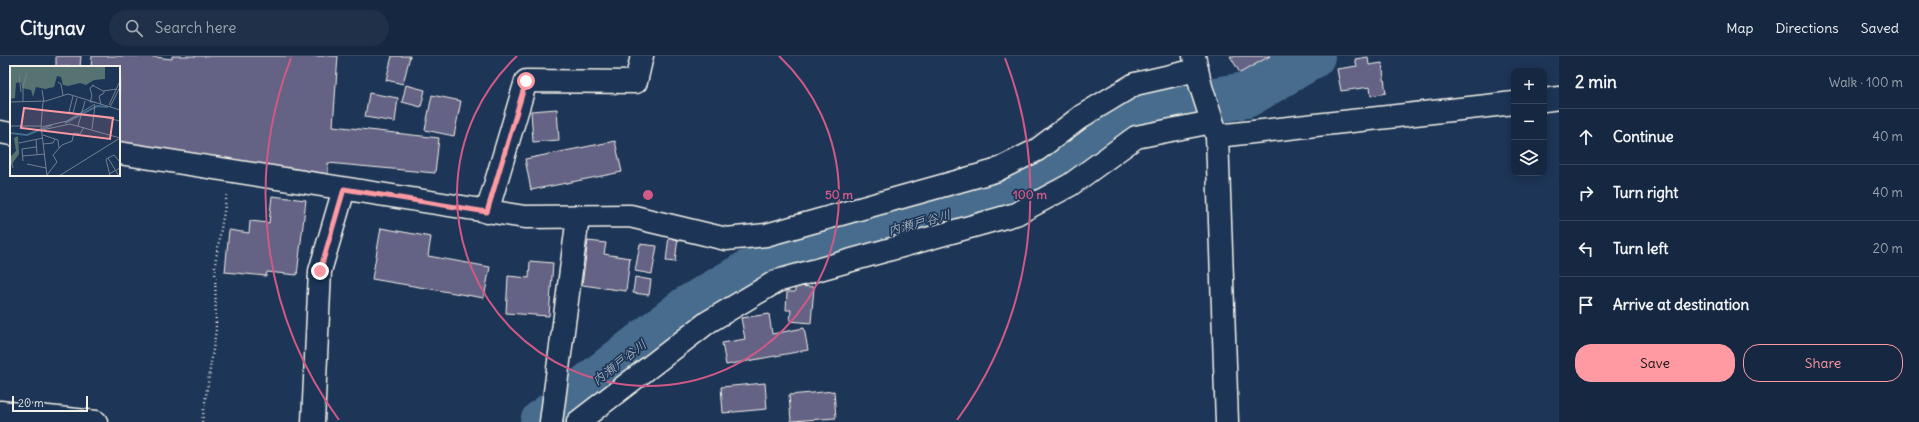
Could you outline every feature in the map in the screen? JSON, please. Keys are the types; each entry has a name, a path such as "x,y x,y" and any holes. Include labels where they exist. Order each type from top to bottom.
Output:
{"street":[{"path":"487,212 526,81 636,82 642,56"},
{"path":"120,153 231,172 525,217 630,216 726,238 766,235 995,171 1037,150 1082,116 1135,84 1198,71 1215,129 1226,422"},
{"path":"1547,100 1559,98"},
{"path":"578,422 708,322 777,281 1016,214 1070,185 1136,137 1511,103"},
{"path":"0,132 10,134"},
{"path":"313,422 320,271 344,189"},
{"path":"551,422 578,217"},
{"path":"0,412 96,422"}],"path":[{"path":"202,422 216,330 216,264 231,172"}],"building":[{"path":"56,56 81,56 80,66 56,66"},
{"path":"92,56 147,56 172,59 172,56 338,56 333,126 439,138 435,173 328,163 328,174 120,143 120,66 91,66"},
{"path":"392,56 410,56 403,84 386,80"},
{"path":"1230,56 1270,56 1240,73"},
{"path":"1368,57 1369,65 1382,63 1386,93 1371,96 1370,87 1341,91 1337,69 1357,66 1355,59"},
{"path":"406,85 425,90 421,107 402,102"},
{"path":"369,93 398,98 395,122 365,117"},
{"path":"432,95 461,101 454,136 425,130"},
{"path":"557,109 559,140 533,142 531,111"},
{"path":"615,141 622,172 531,190 525,159"},
{"path":"272,196 306,200 297,275 267,272 266,276 225,272 229,230 249,233 250,221 269,223"},
{"path":"381,228 431,237 428,256 490,267 484,298 372,279"},
{"path":"669,236 678,238 675,262 666,261"},
{"path":"588,241 606,243 604,254 630,258 626,291 582,285"},
{"path":"640,244 657,246 652,274 635,271"},
{"path":"530,261 553,263 549,316 506,313 508,276 529,278"},
{"path":"635,277 651,280 649,295 633,293"},
{"path":"795,286 814,287 811,323 790,321 791,310 786,310 787,292 795,292"},
{"path":"769,314 772,334 804,328 808,350 726,365 722,343 745,339 741,318"},
{"path":"765,383 767,409 723,413 721,387"},
{"path":"834,391 836,418 791,421 789,395"}],"waterway":[{"name":"内瀬戸谷川","path":"543,422 687,309 762,265 956,212 1031,182 1105,129 1152,111 1246,95 1312,56"}],"route":[{"path":"320,271 344,189 487,212 526,81"}]}
